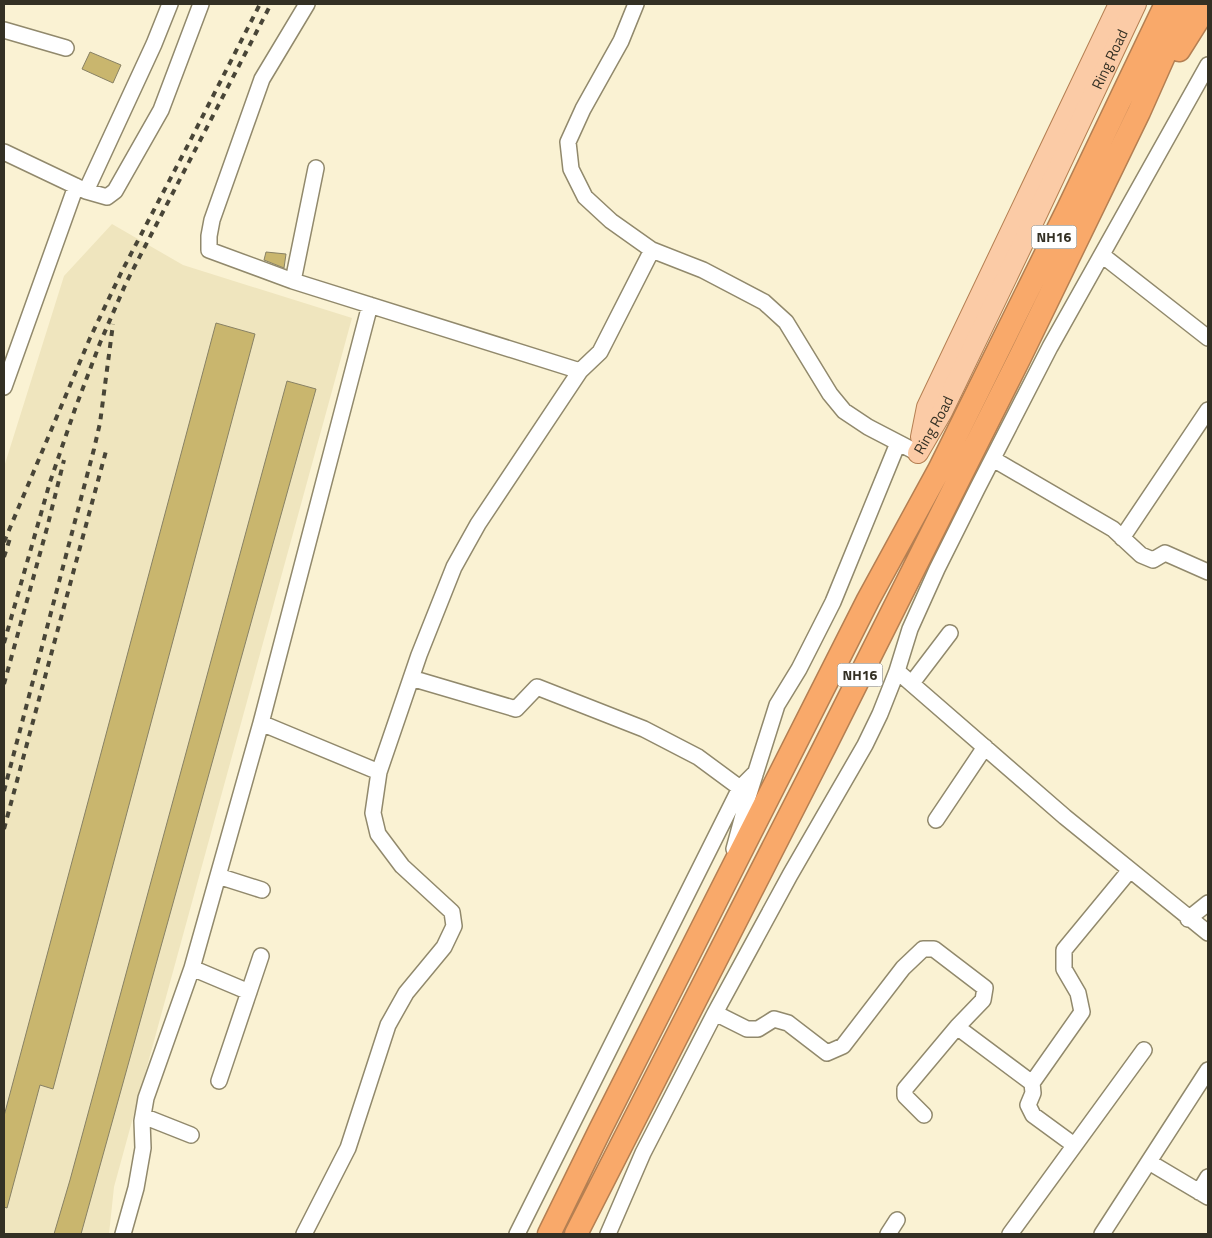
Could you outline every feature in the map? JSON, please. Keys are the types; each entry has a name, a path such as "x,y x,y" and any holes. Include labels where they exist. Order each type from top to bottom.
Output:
{"highway":[{"name":"NH16","path":"549,1234 868,600 940,470 1166,4"},
{"name":"NH16","path":"576,1234 1019,359 1139,112 1187,4"},
{"path":"1139,112 1208,4"}],"main road":[{"name":"Ring Road","path":"918,453 927,407 1119,4"},
{"name":"Ring Road","path":"918,453 942,412 1136,4"},
{"path":"918,453 940,470"}],"street":[{"path":"4,387 81,189 154,44 170,4"},
{"path":"4,152 81,189 107,197 115,191 160,110 200,4"},
{"path":"307,4 262,79 212,220 209,250 293,281 580,371"},
{"path":"636,4 621,41 583,109 568,142 571,169 585,197 611,221 652,250 703,270 764,302 786,322 830,394 844,411 868,427 918,453"},
{"path":"4,30 66,48"},
{"path":"608,1234 643,1154 715,1013 790,875 865,745 897,671 910,629 937,569 992,459 1050,347 1208,65"},
{"path":"293,281 316,168"},
{"path":"304,1234 348,1148 388,1025 406,993 444,947 454,926 452,912 402,866 378,834 373,812 379,772 412,678 454,568 478,524 580,371 600,352 652,250"},
{"path":"1102,255 1208,338"},
{"path":"123,1234 136,1188 143,1148 142,1116 146,1098 192,968 218,876 261,723 370,305"},
{"path":"1122,538 1208,410"},
{"path":"726,882 756,772 777,705 799,669 833,602 898,443"},
{"path":"992,459 1113,529 1140,555 1153,560 1165,553 1208,572"},
{"path":"912,683 950,633"},
{"path":"897,671 1188,919 1208,933"},
{"path":"412,678 516,709 537,687 644,728 698,757 740,788"},
{"path":"261,723 379,772"},
{"path":"936,820 985,747"},
{"path":"517,1234 740,788 756,772"},
{"path":"1032,1083 1082,1012 1078,993 1064,969 1064,950 1130,870"},
{"path":"218,876 262,890"},
{"path":"1188,919 1208,903"},
{"path":"715,1013 747,1029 758,1029 774,1019 788,1023 827,1053 843,1046 902,968 923,948 934,948 985,988 983,1000 957,1026 905,1089 905,1096 924,1115"},
{"path":"219,1081 261,956"},
{"path":"192,968 250,992"},
{"path":"957,1026 1032,1083 1034,1093 1028,1105 1034,1115 1074,1146"},
{"path":"1015,1232 1074,1146 1144,1050"},
{"path":"1102,1234 1208,1070"},
{"path":"142,1116 191,1135"},
{"path":"1149,1162 1203,1194 1208,1177"},
{"path":"888,1234 897,1220"}],"shaded area":[{"path":"112,224 183,265 352,318 114,1187 109,1234 4,1234 4,467 64,276"}],"building":[{"path":"90,52 121,65 113,83 82,69"},
{"path":"266,252 286,254 284,268 264,260"},
{"path":"216,323 255,334 53,1089 40,1085 7,1208 4,1207 4,1116"},
{"path":"287,381 316,389 81,1234 54,1234 70,1180"}],"railway":[{"path":"4,542 90,338 122,271 260,4"},
{"path":"4,643 50,482 100,343 126,283 271,4"},
{"path":"4,791 94,449 100,423 113,324"},
{"path":"4,829 106,451"},
{"path":"4,684 64,460"},
{"path":"4,557 11,535"}]}
